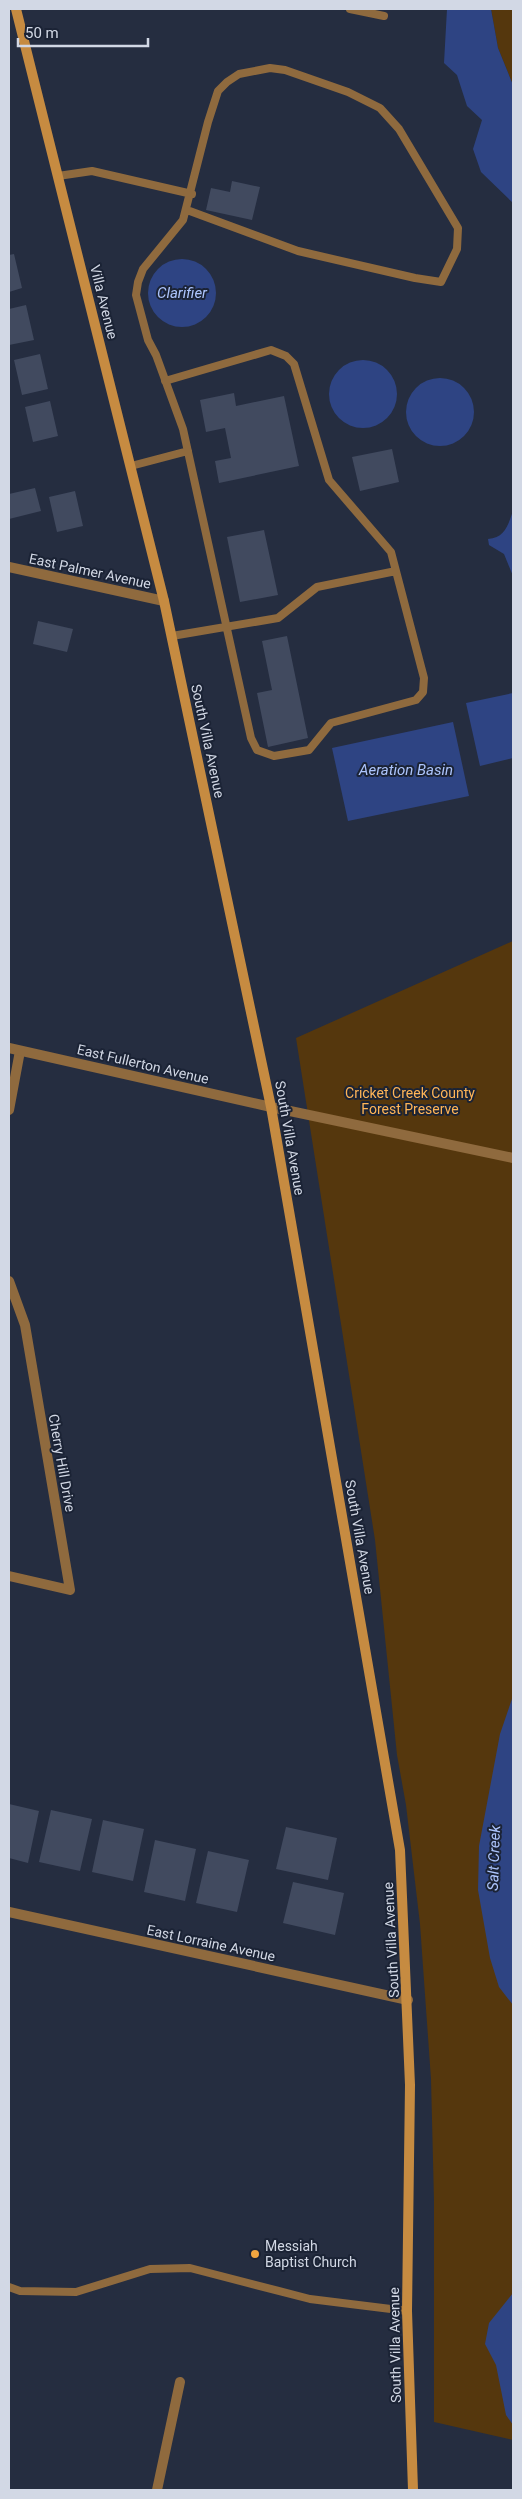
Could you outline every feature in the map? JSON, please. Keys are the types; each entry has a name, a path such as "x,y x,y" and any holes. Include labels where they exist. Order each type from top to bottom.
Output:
{"main road":[{"name":"Villa Avenue","path":"16,9 164,601"},
{"name":"South Villa Avenue","path":"164,601 272,1107 400,1850 408,2000 410,2086 407,2311 413,2490"}],"street":[{"name":"East Palmer Avenue","path":"9,567 164,601"},
{"name":"East Fullerton Avenue","path":"9,1048 272,1107 513,1158"},
{"path":"9,1110 20,1051"},
{"name":"Cherry Hill Drive","path":"9,1281 24,1325 70,1590 9,1576"},
{"name":"East Lorraine Avenue","path":"9,1912 408,2000"},
{"path":"157,2490 180,2382"}],"lane":[{"path":"350,9 384,16"},
{"path":"165,380 271,350 286,356 294,364 329,480 391,552 424,678 423,692 416,700 331,723 309,750 274,756 257,750 251,738 183,429 148,340 136,295 138,282 144,269 184,220 187,210 192,194 208,122 218,91 226,82 255,69 285,70 348,92 380,108 399,129 458,228 457,249 441,282 415,278 298,251 187,210"},
{"path":"58,176 92,171 192,194"},
{"path":"131,466 188,451"},
{"path":"172,636 278,618 317,588 396,571"},
{"path":"9,2288 20,2291 76,2292 150,2269 190,2268 310,2299 407,2311"}],"green space":[{"path":"491,9 513,9 513,85 498,48"},
{"name":"Cricket Creek County Forest Preserve","path":"513,941 513,2440 434,2422 434,2201 431,2079 420,1924 406,1805 397,1755 375,1540 296,1038"}],"water":[{"path":"447,9 491,9 498,48 513,85 513,203 481,172 473,149 482,120 467,106 457,75 444,63"},
{"name":"Clarifier","path":"175,259 189,259 201,264 211,274 216,286 216,300 211,312 201,322 189,327 175,327 163,322 153,312 148,300 148,286 153,274 163,264"},
{"path":"356,360 370,360 382,365 392,375 397,387 397,401 392,413 382,423 370,428 356,428 344,423 334,413 329,401 329,387 334,375 344,365"},
{"path":"433,378 447,378 459,383 469,393 474,405 474,419 469,431 459,441 447,446 433,446 421,441 411,431 406,419 406,405 411,393 421,383"},
{"path":"513,511 513,576 504,554 489,545 488,539 498,536 505,530"},
{"name":"Aeration Basin","path":"513,693 513,758 480,766 466,703"},
{"name":"Aeration Basin","path":"453,722 469,796 348,821 332,748"},
{"name":"Salt Creek","path":"513,1696 513,2005 499,1987 490,1958 478,1890 479,1846 500,1734"},
{"path":"513,2293 513,2425 506,2415 496,2365 485,2344 489,2323"}],"building":[{"path":"232,181 260,187 252,220 206,210 211,188 230,192"},
{"path":"14,254 22,288 9,292 9,255"},
{"path":"26,305 34,340 9,345 9,309"},
{"path":"40,354 48,389 22,395 14,360"},
{"path":"234,393 236,406 284,396 299,466 219,483 215,461 231,458 225,428 206,432 200,400"},
{"path":"50,401 58,436 33,442 25,407"},
{"path":"392,449 399,482 360,491 352,457"},
{"path":"35,488 41,511 9,519 9,494"},
{"path":"75,491 83,526 57,532 49,497"},
{"path":"264,530 278,595 240,602 227,537"},
{"path":"38,621 73,629 67,652 33,644"},
{"path":"287,636 308,738 268,747 257,693 272,690 262,641"},
{"path":"9,1804 39,1811 28,1863 9,1858"},
{"path":"51,1810 92,1819 80,1871 39,1862"},
{"path":"103,1820 144,1829 133,1881 92,1872"},
{"path":"286,1827 337,1838 328,1880 276,1869"},
{"path":"155,1840 196,1849 185,1901 144,1892"},
{"path":"208,1851 249,1860 237,1912 196,1903"},
{"path":"293,1882 344,1893 335,1935 283,1923"}],"place":[{"name":"Messiah Baptist Church","path":"255,2254"}]}
